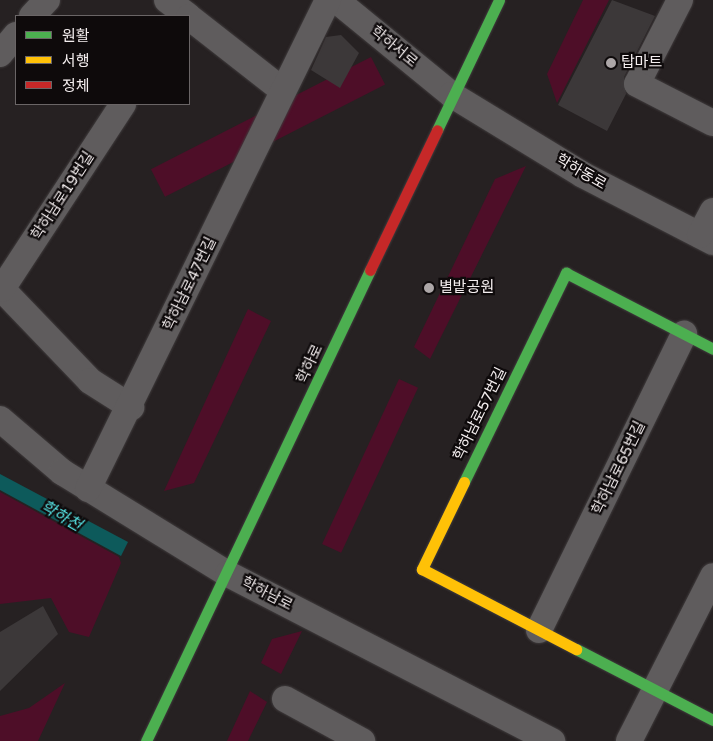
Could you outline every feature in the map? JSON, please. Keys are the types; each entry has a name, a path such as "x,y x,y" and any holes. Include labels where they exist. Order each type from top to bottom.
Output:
{"street":[{"path":"33,15 47,0"},
{"name":"학하남로47번길","path":"88,489 131,407 282,90 328,0"},
{"name":"학하서로","path":"336,0 452,95"},
{"name":"학하로","path":"146,741 228,574 452,95 500,0"},
{"path":"680,0 637,84 713,123"},
{"path":"190,19 282,90"},
{"path":"0,54 15,36"},
{"name":"학하동로","path":"452,95 583,175 707,239"},
{"name":"학하남로19번길","path":"1,288 122,105"},
{"path":"707,239 713,211"},
{"name":"학하남로57번길","path":"540,630 422,569 566,273 684,334"},
{"path":"1,288 90,381 131,407"},
{"path":"684,334 713,350"},
{"name":"학하남로65번길","path":"540,630 684,334"},
{"name":"학하남로","path":"0,420 88,489 228,574 551,741"},
{"path":"628,741 713,576"},
{"path":"540,630 713,720"},
{"path":"285,699 355,739"}],"shaded area":[{"path":"583,0 609,0 557,103 547,74"},
{"path":"371,57 385,85 165,197 151,169"},
{"path":"526,166 430,359 414,347 495,179"},
{"path":"248,309 271,321 194,483 164,491"},
{"path":"399,379 418,388 341,553 322,544"},
{"path":"0,492 119,557 121,563 89,637 69,632 51,598 0,604"},
{"path":"302,631 281,674 261,663 272,639"},
{"path":"65,683 38,741 0,741 0,716 29,708"},
{"path":"250,691 267,702 248,741 227,741"}],"water":[{"name":"학하천","path":"0,474 128,542 121,556 0,490"}],"building":[{"name":"탑마트","path":"612,0 655,16 624,77 626,94 607,131 558,105"},
{"path":"341,35 359,53 340,88 311,70 326,37"},
{"path":"43,606 58,634 0,691 0,632"}],"traffic: fast":[{"path":"437,130 499,0"},
{"path":"146,741 370,270"},
{"path":"464,482 566,273 713,349"},
{"path":"576,649 713,720"}],"traffic: slow":[{"path":"464,482 422,569 576,649"}],"traffic: jam":[{"path":"370,270 437,130"}],"place":[{"name":"탑마트","path":"611,63"},
{"name":"별밭공원","path":"429,288"}]}
